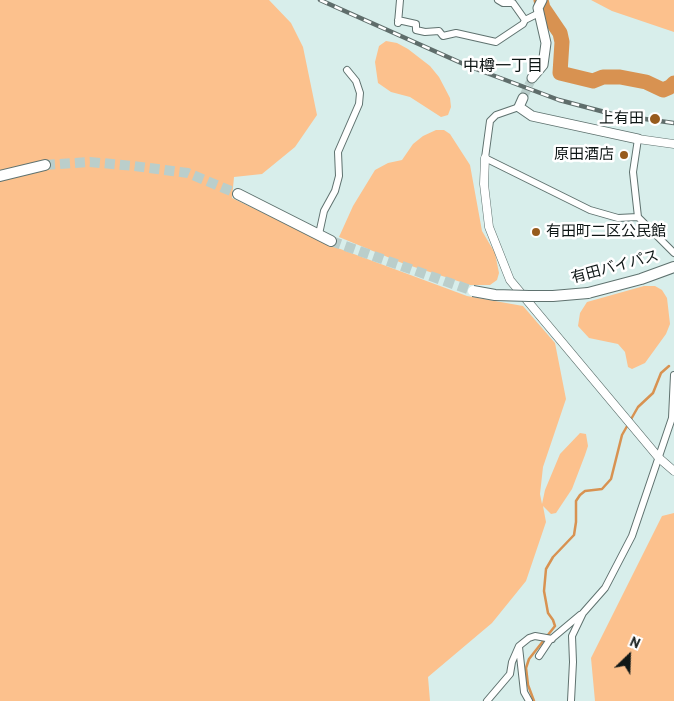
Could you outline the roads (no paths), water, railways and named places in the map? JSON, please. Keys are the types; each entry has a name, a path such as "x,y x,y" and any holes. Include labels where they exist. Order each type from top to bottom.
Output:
{"highway":[{"path":"0,176 45,165"},
{"path":"238,194 331,241"},
{"name":"有田バイパス","path":"473,291 495,295 529,296 588,293 641,279 674,267"}],"main road":[{"path":"532,78 543,64 546,42 539,5"},
{"path":"521,103 532,116 638,139"}],"street":[{"path":"400,0 398,22 416,24 416,30 425,32 437,28 444,36 456,33 496,42 524,24 525,20 539,5"},
{"path":"498,0 503,3 513,4 525,20"},
{"path":"319,234 324,211 335,191 340,176 338,152 359,104 360,93 356,81 347,70"},
{"path":"521,103 496,115 490,121 484,158 484,184 489,227 510,280 659,458 674,471"},
{"path":"674,144 638,139 633,172 638,217 674,253"},
{"path":"484,158 590,210 618,218 638,217"},
{"path":"539,656 552,639 583,613 605,588 632,536 672,418 674,375"},
{"path":"572,701 572,636 583,613"},
{"path":"487,701 510,674 512,662 519,646 528,638 535,636 552,639"},
{"path":"519,646 524,692 528,701"}],"waterway":[{"path":"541,0 543,8 560,33 562,42 560,73 593,81 603,77 620,77 646,82 663,90 674,83"},
{"path":"534,701 528,685 526,668 529,659 555,626 548,613 544,591 546,569 553,557 574,535 576,501 585,491 602,489 611,479 622,435 638,407 653,393 661,373 669,366"}],"tunnel":[{"path":"523,98 532,78"},
{"path":"45,165 90,162 188,173 238,194"},
{"path":"331,241 473,291"}],"railway":[{"path":"320,0 468,66 559,100 616,115 674,123"}],"place":[{"name":"上有田","path":"655,119"},
{"name":"原田酒店","path":"624,155"},
{"name":"有田町二区公民館","path":"536,232"}],"district":[{"name":"中樽一丁目","path":"503,66"}]}
